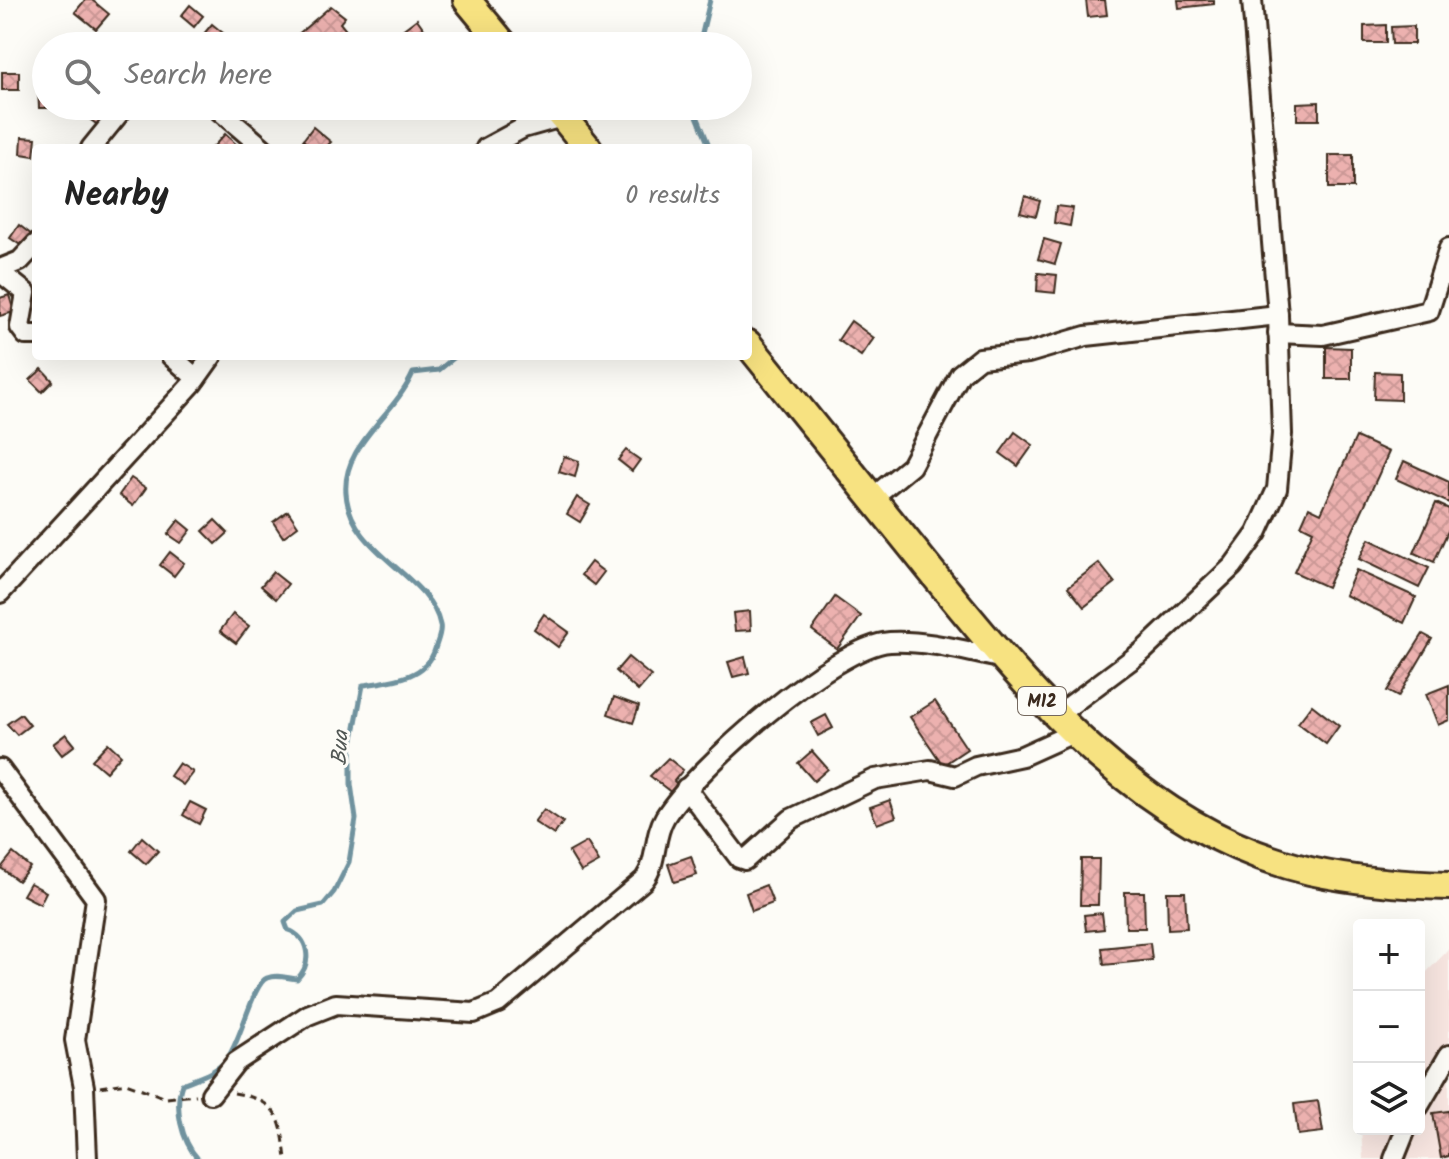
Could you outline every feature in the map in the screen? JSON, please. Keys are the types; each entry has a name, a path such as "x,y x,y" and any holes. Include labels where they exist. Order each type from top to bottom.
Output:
{"highway":[{"path":"467,0 493,32"},
{"path":"565,120 585,144"},
{"name":"M12","path":"752,349 1005,659 1064,725 1131,784 1173,812 1265,856 1308,870 1359,880 1449,886"}],"street":[{"path":"686,788 739,858 745,860 791,819 875,779 930,770 955,776 976,766 1022,756 1064,725 1233,566 1257,533 1277,489 1282,434 1278,324 1252,0"},
{"path":"94,144 114,120"},
{"path":"230,120 258,144"},
{"path":"493,144 539,120"},
{"path":"32,248 20,261 0,270 26,293 20,327 26,335 32,335"},
{"path":"872,498 911,466 960,374 980,358 1028,353 1086,336 1278,324 1323,335 1411,318 1429,311 1449,248"},
{"path":"176,360 196,378"},
{"path":"0,593 209,360"},
{"path":"204,1095 236,1062 308,1015 336,1004 474,1013 498,1003 644,880 651,871 664,819 686,788 712,760 765,715 856,654 886,642 919,643 1005,659"},
{"path":"0,769 96,899 75,1040 84,1087 87,1159"},
{"path":"1425,1096 1449,1055"},
{"path":"1394,1159 1404,1135"}],"path":[{"path":"84,1087 126,1083 142,1086 166,1098 235,1093 270,1106 284,1127 286,1159"}],"shaded area":[{"path":"1449,949 1449,1159 1363,1159 1361,1135 1425,1135 1425,974"}],"building":[{"path":"85,0 92,0 109,14 96,29 75,12"},
{"path":"1086,0 1105,0 1107,15 1088,17"},
{"path":"1178,0 1214,0 1214,4 1179,8"},
{"path":"190,5 203,16 194,27 181,16"},
{"path":"331,6 345,17 340,23 347,32 301,32"},
{"path":"417,19 426,32 402,32"},
{"path":"212,24 222,32 205,32"},
{"path":"1386,25 1386,43 1364,43 1364,26"},
{"path":"1414,26 1414,44 1392,44 1391,27"},
{"path":"2,72 19,72 19,90 2,90"},
{"path":"1319,102 1319,120 1297,120 1297,103"},
{"path":"91,120 107,120 102,128"},
{"path":"313,127 331,142 308,144 303,140"},
{"path":"225,134 236,144 216,144"},
{"path":"22,137 36,138 35,144 32,144 32,156 21,154"},
{"path":"1329,155 1353,155 1353,188 1329,188"},
{"path":"1025,196 1040,201 1036,216 1020,212"},
{"path":"1056,206 1073,208 1070,226 1054,223"},
{"path":"19,225 32,235 23,247 10,238"},
{"path":"1044,239 1061,244 1055,264 1038,259"},
{"path":"1038,273 1057,275 1055,293 1037,291"},
{"path":"9,295 14,312 0,316 0,298"},
{"path":"851,321 874,338 861,356 838,340"},
{"path":"1326,347 1351,348 1351,379 1326,379"},
{"path":"42,369 53,381 42,392 30,380"},
{"path":"1375,372 1400,373 1400,400 1374,399"},
{"path":"1015,432 1033,445 1018,466 1000,453"},
{"path":"1356,437 1389,452 1327,587 1294,572 1313,531 1301,525 1309,507 1321,513"},
{"path":"626,450 640,460 632,471 618,460"},
{"path":"564,456 579,461 575,477 559,472"},
{"path":"1404,461 1449,482 1449,503 1396,479"},
{"path":"131,478 146,488 133,506 119,495"},
{"path":"577,497 590,505 580,522 567,514"},
{"path":"1436,503 1449,509 1449,529 1434,562 1414,553"},
{"path":"288,511 298,526 283,537 273,522"},
{"path":"179,520 191,530 181,543 168,534"},
{"path":"215,520 228,533 216,544 203,531"},
{"path":"1369,539 1429,568 1419,588 1359,559"},
{"path":"170,552 184,563 174,576 160,565"},
{"path":"591,562 604,572 594,585 581,575"},
{"path":"1099,563 1115,583 1084,607 1068,587"},
{"path":"1356,570 1416,597 1404,623 1345,595"},
{"path":"273,572 288,584 276,599 261,586"},
{"path":"835,597 861,616 837,649 812,630"},
{"path":"750,611 751,630 735,631 733,613"},
{"path":"233,614 249,626 236,643 220,631"},
{"path":"544,614 569,632 558,647 534,629"},
{"path":"1423,634 1432,639 1398,697 1387,691"},
{"path":"628,657 651,676 638,691 616,671"},
{"path":"745,657 749,673 733,677 728,662"},
{"path":"1449,685 1449,720 1438,725 1426,694"},
{"path":"614,697 639,706 633,723 608,714"},
{"path":"935,701 967,749 943,765 910,717"},
{"path":"1312,705 1339,726 1326,744 1298,723"},
{"path":"21,714 30,725 17,735 7,724"},
{"path":"826,715 833,728 818,736 811,723"},
{"path":"66,734 75,745 62,755 53,744"},
{"path":"108,743 121,755 106,772 92,760"},
{"path":"812,751 828,769 814,781 798,763"},
{"path":"668,758 683,770 674,781 678,785 672,793 650,776"},
{"path":"179,763 193,772 183,785 170,776"},
{"path":"890,800 896,817 877,824 870,807"},
{"path":"190,802 206,810 199,824 183,815"},
{"path":"544,809 563,822 554,835 534,822"},
{"path":"142,837 158,851 146,864 131,851"},
{"path":"587,842 599,862 581,872 569,852"},
{"path":"13,853 30,867 18,881 1,868"},
{"path":"691,856 697,875 674,882 668,864"},
{"path":"1081,859 1099,859 1098,905 1080,905"},
{"path":"30,883 46,892 40,904 23,895"},
{"path":"766,885 773,903 752,911 746,893"},
{"path":"1125,892 1144,892 1145,928 1126,928"},
{"path":"1167,892 1185,892 1187,928 1168,929"},
{"path":"1102,913 1104,929 1086,931 1084,915"},
{"path":"1150,943 1152,960 1104,965 1102,948"},
{"path":"1318,1101 1323,1132 1298,1135 1294,1104"},
{"path":"1449,1111 1449,1156 1441,1158 1433,1113"}],"waterway":[{"name":"Bua","path":"702,32 710,0"},
{"name":"Bua","path":"699,120 708,144"},
{"name":"Bua","path":"198,1159 183,1133 179,1113 182,1084 211,1072 226,1060 262,982 274,976 297,979 302,973 307,958 304,944 301,938 288,930 285,922 297,911 323,905 334,892 349,862 356,819 351,784 351,749 363,685 415,673 430,659 438,640 440,628 433,607 422,591 361,532 351,514 346,493 347,476 360,445 405,389 413,373 439,370 451,360"}]}
